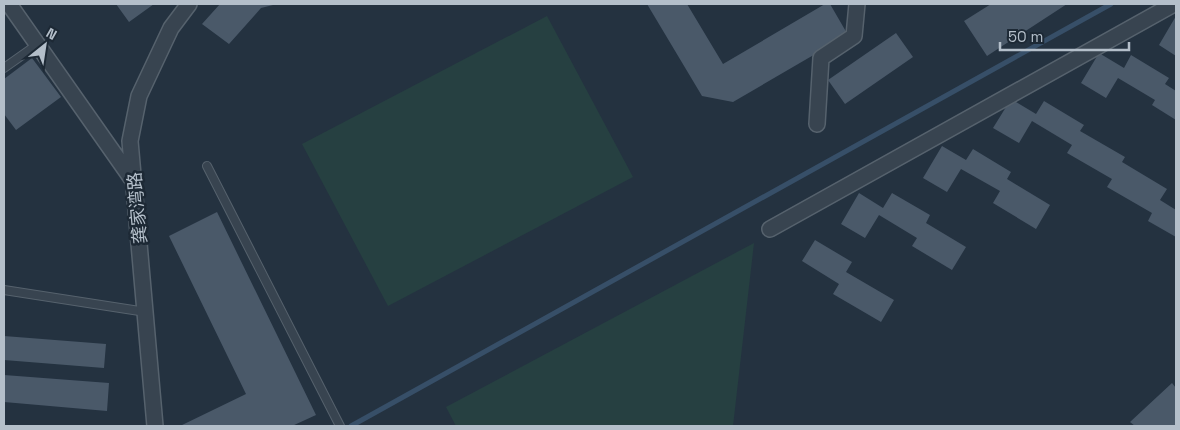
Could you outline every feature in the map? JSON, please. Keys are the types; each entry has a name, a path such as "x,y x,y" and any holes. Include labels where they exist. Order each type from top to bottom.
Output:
{"street":[{"path":"9,4 135,183"},
{"name":"龚家湾路","path":"154,426 146,312 130,141 139,96 171,28 189,4"},
{"path":"817,124 820,58 854,36 857,4"},
{"path":"770,229 1174,4"}],"lane":[{"path":"4,68 38,44"},
{"path":"206,166 340,426"},
{"path":"4,290 146,312"}],"green space":[{"path":"547,16 633,177 388,306 302,144"},
{"path":"754,243 733,426 456,426 446,407"}],"building":[{"path":"116,4 154,4 129,22"},
{"path":"220,4 277,4 261,8 229,44 202,24"},
{"path":"647,4 687,4 723,64 825,4 830,4 848,35 733,102 702,96"},
{"path":"991,4 1067,4 987,56 964,21"},
{"path":"1176,16 1176,56 1159,45"},
{"path":"896,33 913,57 845,104 828,80"},
{"path":"1099,53 1124,68 1131,55 1169,78 1165,84 1176,91 1176,120 1152,105 1155,100 1118,78 1106,98 1081,83"},
{"path":"32,58 61,97 16,130 4,114 4,79"},
{"path":"1011,99 1036,114 1044,101 1084,125 1080,131 1125,157 1122,162 1167,189 1160,200 1176,210 1176,237 1148,221 1152,213 1107,187 1112,179 1067,153 1072,145 1032,121 1019,143 993,128"},
{"path":"942,146 966,160 973,149 1011,172 1007,179 1050,205 1036,229 993,203 1000,191 961,169 947,192 923,178"},
{"path":"859,193 883,208 892,193 930,215 926,223 966,247 952,270 912,246 917,238 879,215 865,238 841,224"},
{"path":"217,212 316,415 292,426 180,426 246,394 169,236"},
{"path":"815,240 852,262 846,272 894,300 881,322 833,294 839,284 802,261"},
{"path":"4,336 106,344 104,368 4,360"},
{"path":"4,375 109,383 107,411 4,402"},
{"path":"1172,383 1176,388 1176,426 1135,426 1130,422"}],"waterway":[{"path":"351,426 1111,4"}]}
